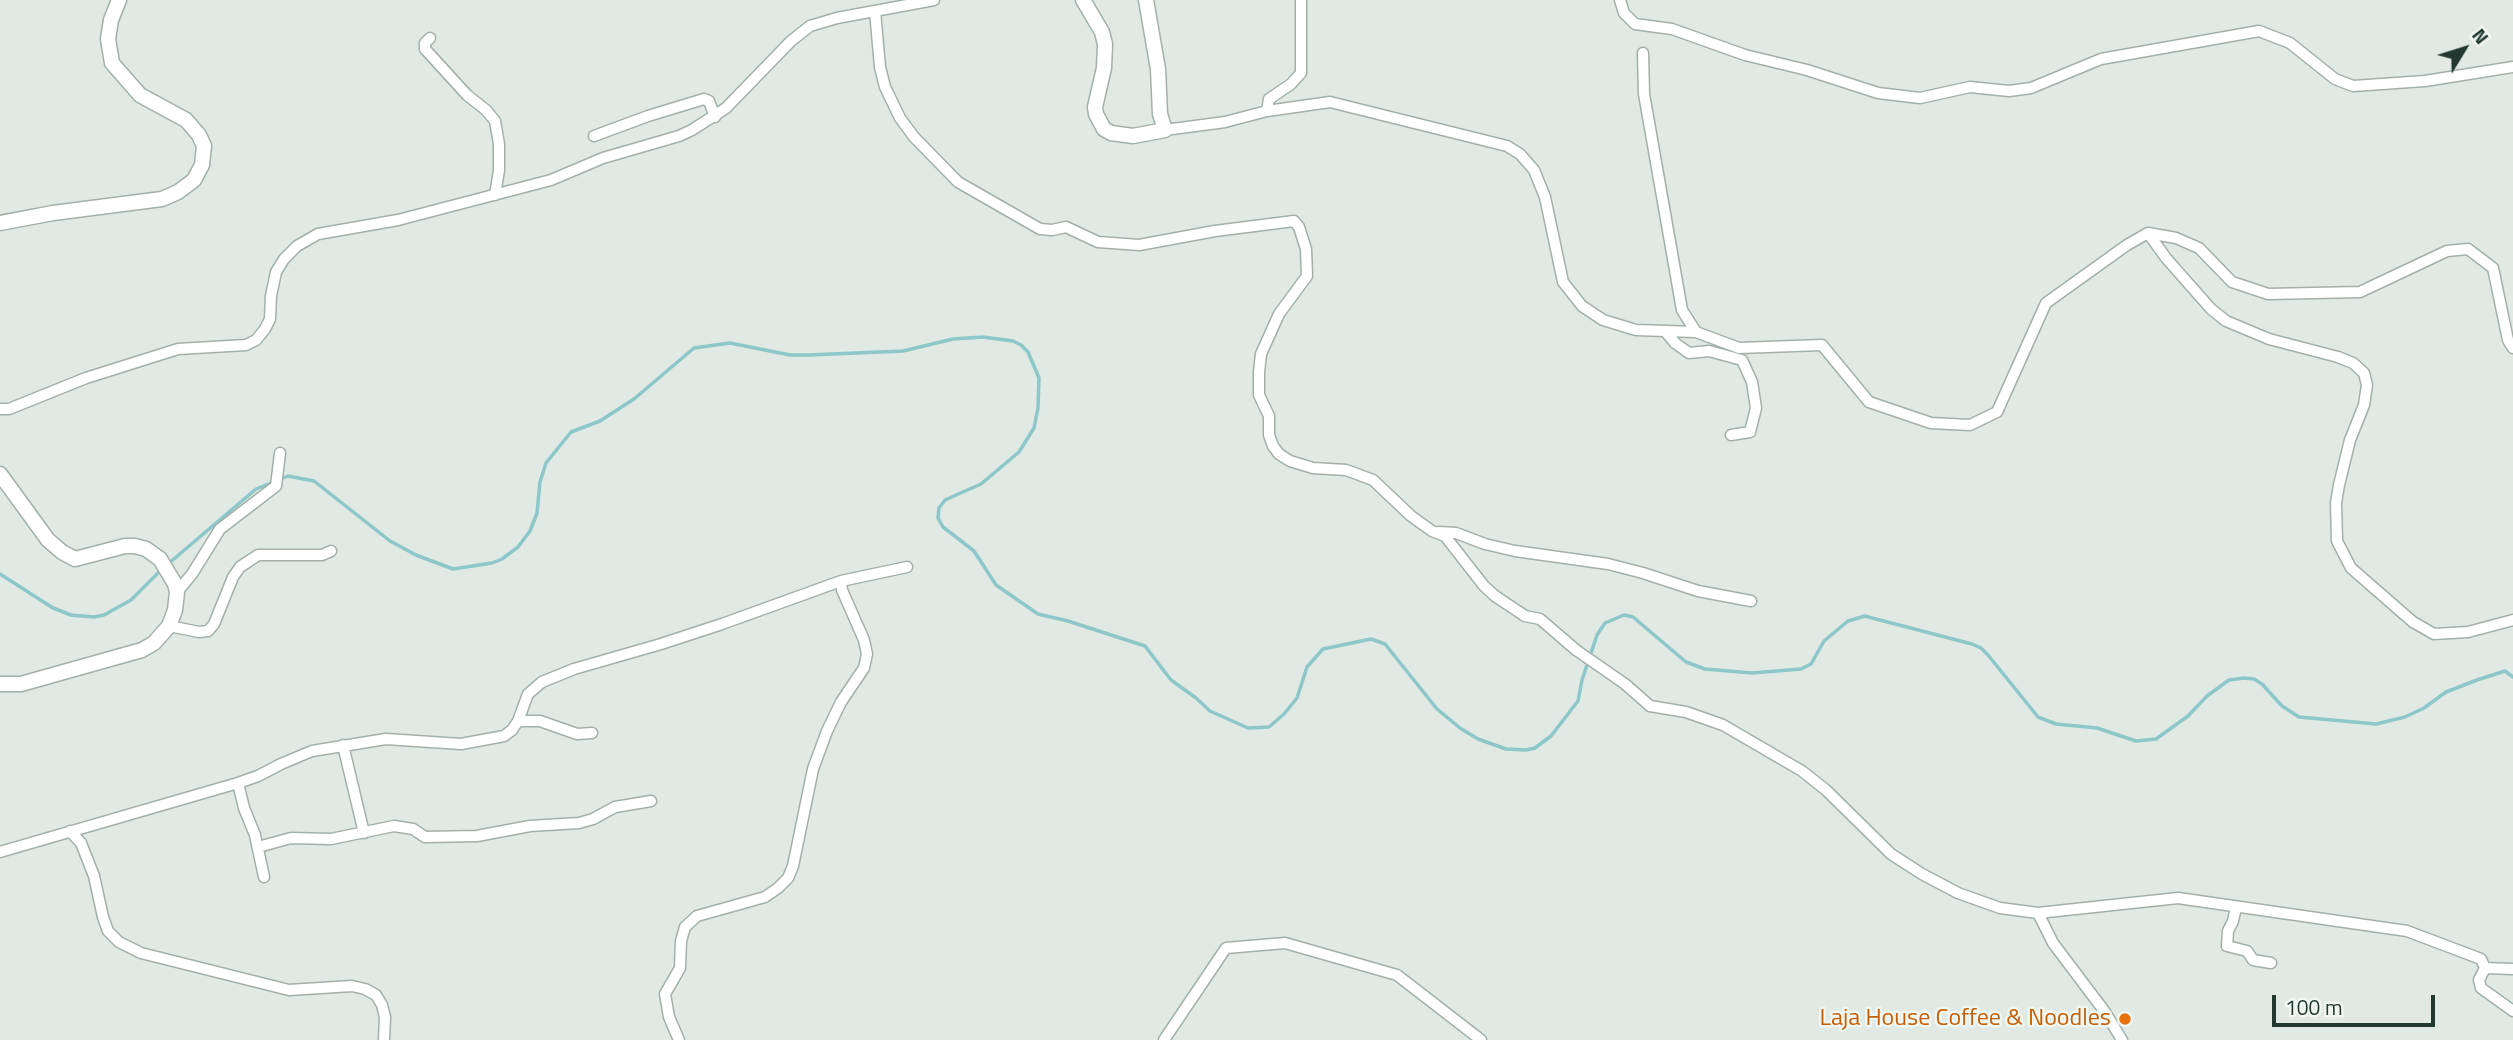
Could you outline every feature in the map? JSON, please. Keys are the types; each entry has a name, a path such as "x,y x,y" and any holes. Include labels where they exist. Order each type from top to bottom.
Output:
{"street":[{"path":"0,223 52,213 162,199 194,180 202,165 204,146 199,135 186,120 140,95 112,63 108,38 111,20 119,0"},
{"path":"0,409 9,409 86,378 178,349 246,345 256,340 270,319 276,272 284,258 297,246 318,234 398,220 551,180 603,158 679,136 715,117 803,31 817,23 934,0"},
{"path":"1083,0 1102,32 1105,44 1104,68 1095,107 1104,129 1118,135 1133,136 1330,102 1507,146 1520,154 1534,170 1545,197 1563,282 1582,306 1603,320 1636,330 1696,332 1739,348 1822,345 1869,402 1931,423 1970,425 1997,412 2046,303 2148,233 2176,238 2199,248 2232,282 2268,294 2360,292 2447,251 2468,249 2493,268 2508,340 2513,348"},
{"path":"1146,0 1158,69 1160,114 1165,130"},
{"path":"1267,111 1269,99 1291,84 1301,73 1301,0"},
{"path":"1620,0 1624,13 1635,24 1672,29 1745,55 1807,70 1878,93 1920,97 1970,87 2009,91 2031,88 2101,60 2259,31 2290,43 2335,79 2353,86 2425,81 2513,67"},
{"path":"875,10 880,67 885,87 892,105 907,128 936,162 958,182 1040,229 1066,227 1098,242 1139,246 1215,231 1294,221 1299,227 1306,249 1307,276 1279,314 1261,354 1259,372 1259,395 1269,416 1272,446 1279,454 1290,461 1312,468 1346,470 1373,480 1410,516 1449,540 1489,592 1525,616 1540,619 1650,706 1686,712 1723,725 1802,771 1826,790 1891,854 1922,874 1982,903 2038,913 2178,898 2407,931 2481,959 2485,968"},
{"path":"430,38 425,43 425,48 467,96 495,121 499,144 499,170 495,195"},
{"path":"1643,53 1644,94 1682,310 1696,332"},
{"path":"594,136 704,99 709,101 715,117"},
{"path":"2148,233 2211,309 2226,321 2269,339 2338,357 2353,363 2364,373 2367,385 2364,405 2350,440 2336,503 2337,541 2351,568 2413,622 2434,634 2468,632 2513,620"},
{"path":"1665,331 1689,353 1709,351 1742,360 1752,382 1756,408 1750,432 1731,435"},
{"path":"177,592 192,574 220,529 276,486 280,453"},
{"path":"0,474 48,540 62,552 75,559 125,546 135,546 160,559 177,592 175,610 169,626 154,643 123,657 21,684 0,684"},
{"path":"1432,531 1456,533 1515,551 1608,564 1698,591 1751,601"},
{"path":"169,626 199,632 208,631 214,624 240,567 258,555 322,555 331,551"},
{"path":"0,852 237,783 305,753 386,738 443,744 481,742 504,736 518,721 528,694 542,682 574,669 722,624 841,581 907,567"},
{"path":"680,1040 669,1017 666,994 680,968 681,941 685,927 696,916 765,897 788,878 793,866 813,769 841,702 864,668 867,654 864,640 842,590 841,581"},
{"path":"518,721 540,721 577,734 592,733"},
{"path":"342,746 363,833"},
{"path":"237,783 258,847 264,877"},
{"path":"258,847 291,838 331,839 405,826 425,836 477,836 530,826 579,823 615,807 650,801"},
{"path":"70,831 81,843 94,876 108,931 119,942 141,953 289,990 352,986 365,989 376,995 382,1005 385,1017 384,1040"},
{"path":"2236,906 2234,921 2228,931 2227,946 2247,951 2254,960 2271,963"},
{"path":"2038,913 2053,943 2105,1012 2122,1040"},
{"path":"1164,1040 1226,948 1285,943 1397,975 1482,1040"},
{"path":"2485,968 2513,969"},
{"path":"2485,968 2479,980 2481,988 2513,1011"}],"waterway":[{"path":"168,564 256,489 288,476 314,481 390,541 416,555 453,569 492,563 518,547 530,531 537,513 540,482 546,463 571,432 600,421 634,399 694,348 730,343 790,355 809,355 903,351 953,339 983,337 1013,341 1028,352 1039,378 1034,428 1019,452 981,484 945,500 939,508 938,518 943,527 974,551 996,585 1038,614 1145,646 1171,680 1210,711 1248,728 1269,727 1284,714 1297,698 1307,667 1323,649 1371,639 1385,644 1437,709 1460,728 1478,739 1506,749 1535,748 1551,736 1578,701 1597,635 1605,623 1624,615 1633,617 1686,662 1705,669 1752,673 1801,669 1811,664 1824,641 1848,621 1865,616 1981,648 2038,717 2056,724 2097,728 2136,741 2156,739 2188,716 2207,696 2229,680 2254,679 2282,706 2299,717 2376,724 2405,717 2424,708 2446,692 2477,680 2505,671 2513,677"},
{"path":"0,574 53,608 71,615 94,617 104,615 131,600 162,569"}],"place":[{"name":"Laja House Coffee & Noodles","path":"2125,1019"}]}
